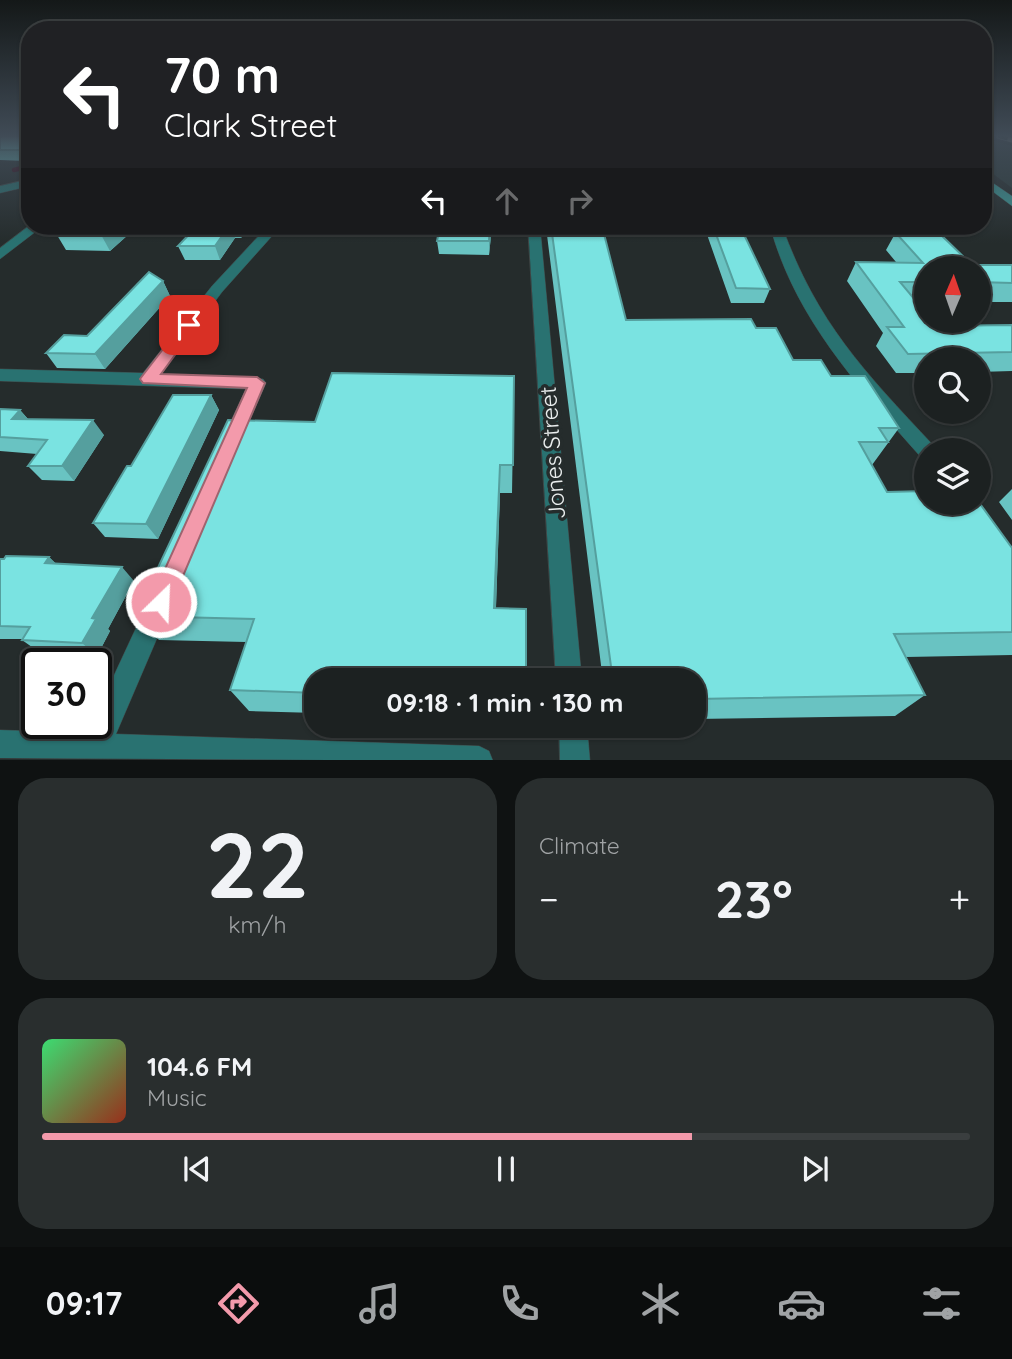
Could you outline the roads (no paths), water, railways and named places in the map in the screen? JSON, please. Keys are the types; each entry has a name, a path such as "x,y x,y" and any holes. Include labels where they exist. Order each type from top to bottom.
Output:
{"main road":[{"path":"992,186 1012,202"}],"street":[{"path":"0,180 21,181"},
{"path":"0,190 21,184"},
{"path":"0,255 26,235"},
{"path":"148,379 217,289 267,235"},
{"name":"Jones Street","path":"535,235 568,668"},
{"path":"779,235 790,269 826,333 854,370 915,438"},
{"path":"0,375 257,383 224,458"},
{"path":"96,747 169,584"},
{"path":"574,738 575,760"},
{"path":"0,744 452,760"}]}
